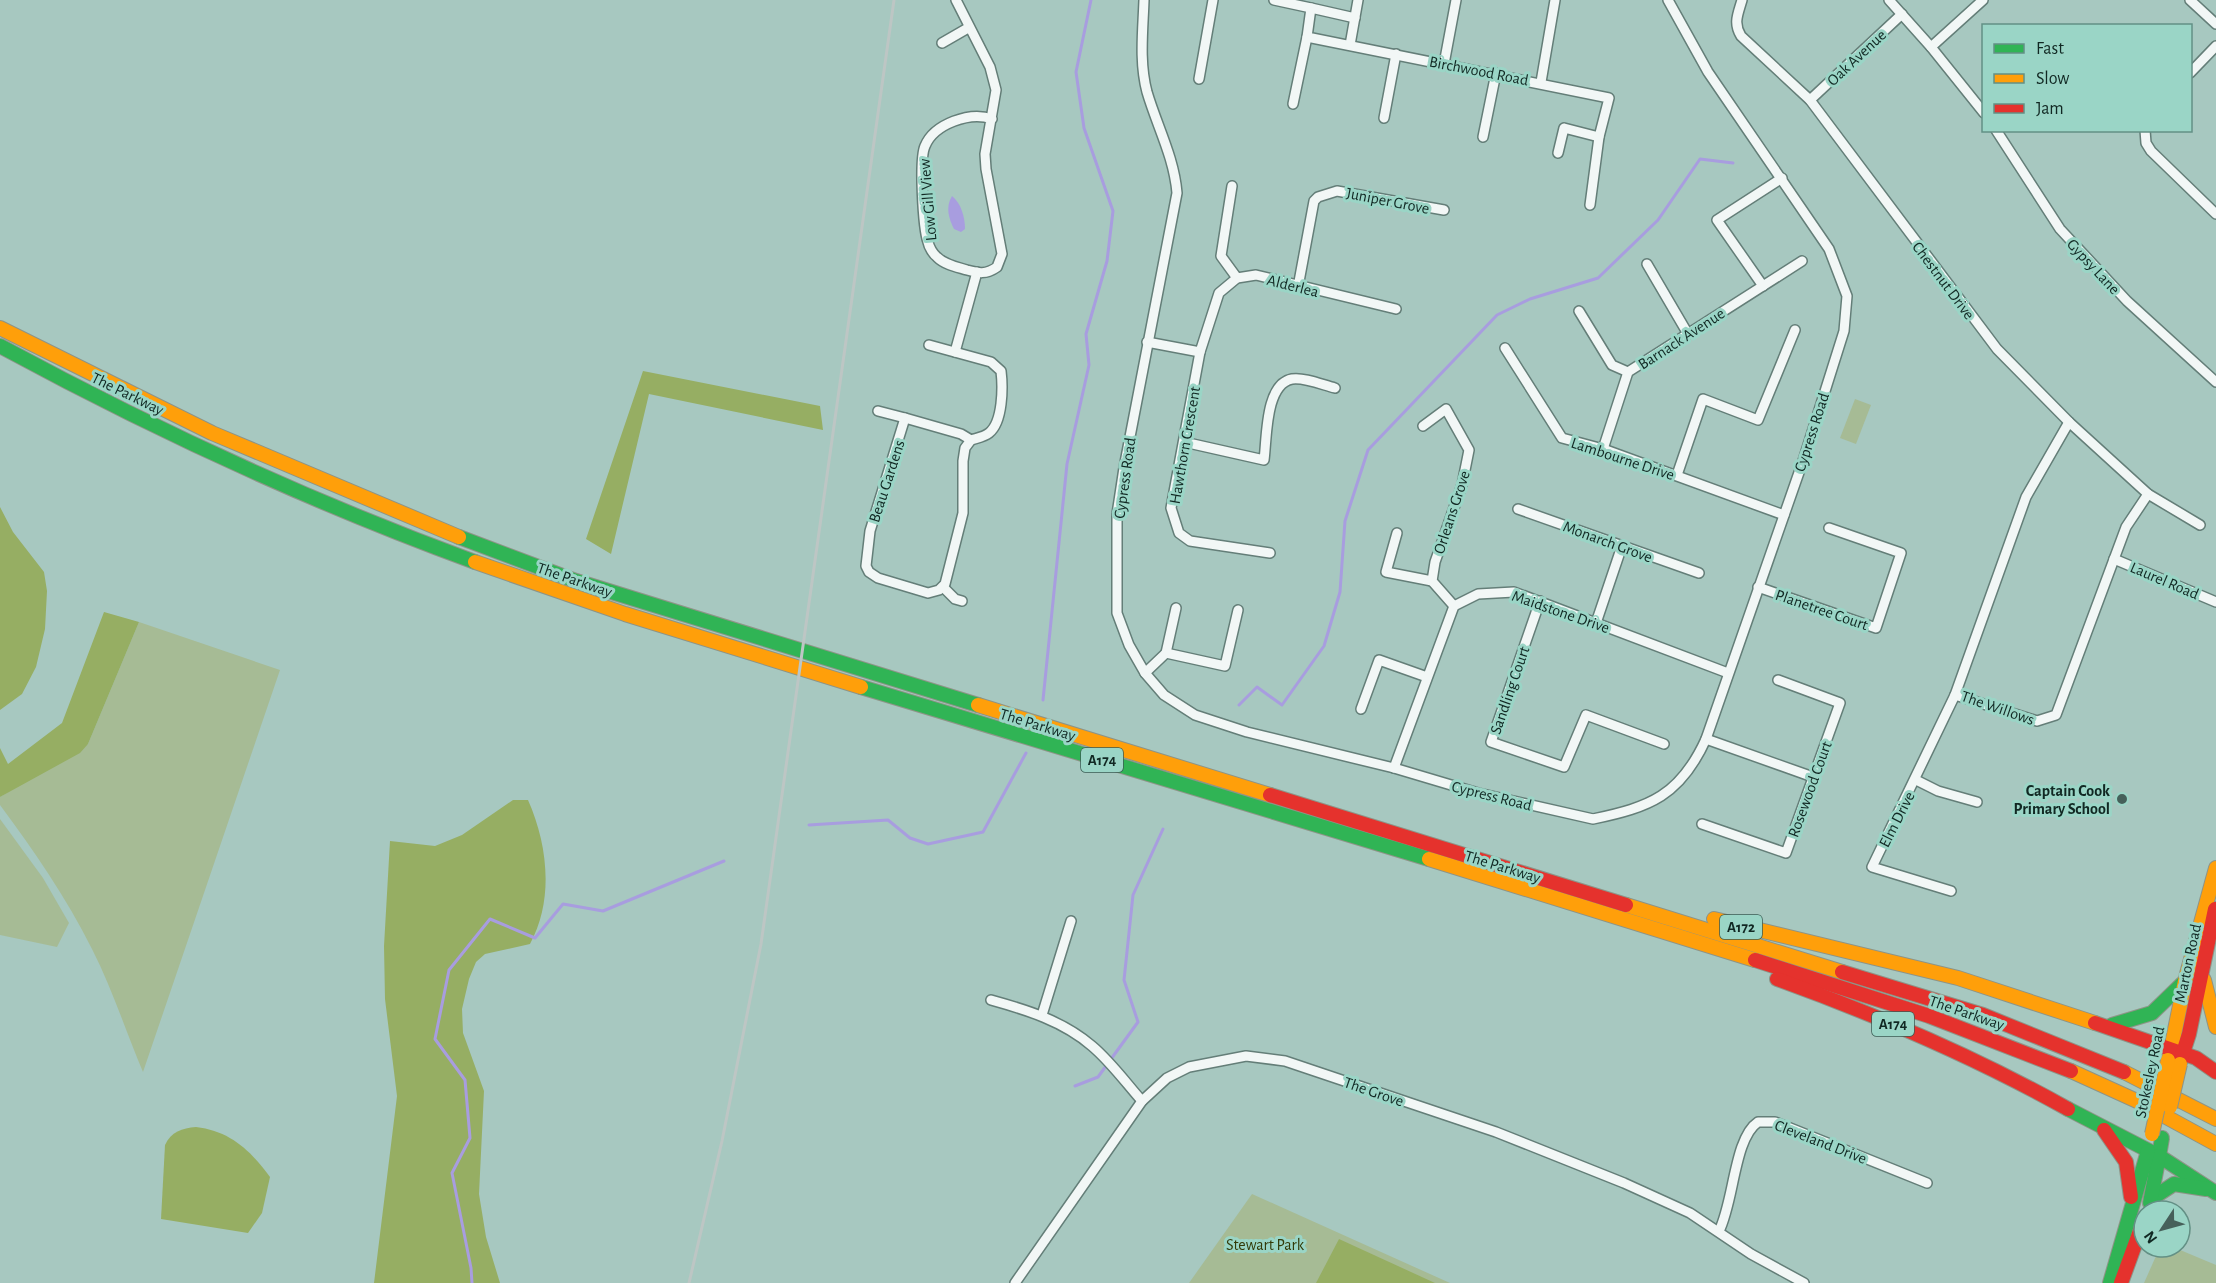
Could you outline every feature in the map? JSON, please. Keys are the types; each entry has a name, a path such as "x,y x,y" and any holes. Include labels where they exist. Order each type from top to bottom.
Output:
{"main road":[{"name":"The Parkway","path":"0,328 157,408 276,464 473,544 576,581 1983,1015 2061,1044 2134,1076 2216,1119"},
{"name":"The Parkway","path":"0,346 106,401 269,477 509,574 830,677 1886,1002 2029,1052 2146,1104 2216,1143"},
{"name":"Stokesley Road","path":"2142,1199 2176,1056 2185,981 2201,944 2216,868"},
{"name":"A172","path":"1616,901 1665,906 1958,978 2108,1026 2176,1056"},
{"name":"Marton Road","path":"2176,1056 2202,970 2201,944 2216,902"},
{"name":"A174","path":"1628,922 1719,960 1800,986 1870,1013 2016,1080 2103,1129 2153,1153"},
{"path":"2202,970 2216,1027"},
{"name":"A172","path":"2108,1026 2137,1021 2151,1015 2164,1005 2185,981"},
{"path":"2176,1056 2196,1058 2216,1072"},
{"name":"A174","path":"2103,1129 2126,1161 2134,1199"},
{"name":"A172","path":"2153,1153 2214,1192"},
{"name":"Stokesley Road","path":"2149,1199 2153,1153"},
{"name":"A172","path":"2156,1199 2174,1184 2214,1192"},
{"name":"Stokesley Road","path":"2110,1283 2132,1230"},
{"name":"Stokesley Road","path":"2121,1283 2132,1240"}],"street":[{"path":"956,0 994,80 996,102 986,169 1002,254 1000,263 992,271 977,272 956,352"},
{"name":"Cypress Road","path":"1144,0 1142,54 1146,89 1175,171 1178,193 1147,342 1117,514 1117,613 1129,645 1145,673 1164,695 1195,715 1286,743 1394,768 1478,793 1593,819 1634,811 1664,796 1686,776 1706,739 1784,515 1844,331 1846,296 1829,249 1708,72 1668,0"},
{"path":"1199,79 1213,0"},
{"path":"1274,0 1355,18"},
{"path":"1350,45 1358,0"},
{"path":"1444,64 1456,0"},
{"path":"1541,82 1555,0"},
{"name":"Chestnut Drive","path":"1742,0 1736,19 1736,28 1741,36 1810,100 1997,349 2069,422 2148,494 2200,525"},
{"path":"1888,0 1931,47 1982,112"},
{"path":"1931,47 1983,0"},
{"path":"2190,0 2216,24"},
{"path":"1293,104 1311,8"},
{"name":"Oak Avenue","path":"1810,100 1902,14"},
{"path":"942,43 968,28"},
{"name":"Birchwood Road","path":"1307,37 1541,82 1609,98 1599,137 1590,205"},
{"path":"2192,71 2216,46"},
{"path":"1384,118 1396,54"},
{"path":"1483,137 1496,73"},
{"name":"Low Gill View","path":"977,272 946,263 938,258 928,243 921,158 930,136 940,128 952,122 983,116 992,119"},
{"path":"1558,153 1564,128 1599,137"},
{"name":"Gypsy Lane","path":"1997,132 2046,210 2068,237 2127,301 2216,382"},
{"path":"2146,132 2151,151 2216,214"},
{"path":"1763,286 1717,220 1782,178"},
{"path":"1147,342 1200,352 1219,293 1237,278 1221,256 1232,186"},
{"name":"Juniper Grove","path":"1298,287 1314,201 1318,197 1337,191 1444,210"},
{"name":"Barnack Avenue","path":"1602,449 1628,372 1802,261"},
{"path":"1647,264 1688,334"},
{"name":"Alderlea","path":"1237,278 1256,276 1396,309"},
{"path":"1579,311 1612,365 1628,372"},
{"path":"1677,475 1703,399 1758,420 1795,330"},
{"path":"929,345 991,362 1001,375 998,416 994,428 988,435 971,440 963,461 963,513 943,587 955,599 962,601"},
{"name":"Lambourne Drive","path":"1505,348 1562,438 1677,475 1784,515"},
{"name":"Hawthorn Crescent","path":"1200,352 1171,508 1179,533 1190,541 1270,553"},
{"path":"1184,441 1264,460 1272,398 1280,385 1293,379 1335,388"},
{"name":"Orleans Grove","path":"1423,426 1446,409 1469,450 1462,485 1435,562 1432,581"},
{"name":"Beau Gardens","path":"878,411 961,434 971,440"},
{"name":"Beau Gardens","path":"905,418 870,531 866,566 869,572 878,578 928,593 943,587"},
{"name":"The Willows","path":"2069,422 2026,497 1955,695 2037,721 2056,715 2126,527 2148,494"},
{"name":"Monarch Grove","path":"1518,509 1699,573"},
{"name":"Planetree Court","path":"1758,587 1876,628 1902,553 1829,528"},
{"path":"1394,768 1454,606 1432,581 1386,572 1397,533"},
{"path":"1596,623 1622,546"},
{"name":"Laurel Road","path":"2114,559 2216,602"},
{"name":"Maidstone Drive","path":"1454,606 1478,594 1499,591 1514,592 1728,673"},
{"name":"Sandling Court","path":"1540,601 1491,742 1564,767 1586,715 1664,744"},
{"path":"1145,673 1166,653 1176,608"},
{"path":"1166,653 1225,666 1238,610"},
{"path":"1361,710 1379,660 1427,677"},
{"name":"Rosewood Court","path":"1702,824 1786,854 1840,703 1778,680"},
{"name":"Elm Drive","path":"1951,891 1872,867 1892,822 1916,780 1955,695"},
{"path":"1706,739 1813,777"},
{"path":"1916,780 1938,791 1977,802"},
{"path":"1042,1015 1071,921"},
{"path":"991,1000 1042,1015 1079,1036 1106,1060 1142,1101"},
{"name":"The Grove","path":"1015,1283 1142,1101 1167,1078 1189,1066 1246,1056 1285,1061 1496,1132 1624,1183 1690,1213 1751,1254 1804,1283"},
{"name":"Cleveland Drive","path":"1719,1231 1727,1215 1744,1140 1751,1126 1758,1122 1775,1122 1927,1183"}],"green space":[{"path":"643,371 820,406 823,430 649,394 611,554 586,539"},
{"path":"1855,399 1871,405 1856,444 1840,438"},
{"path":"0,507 13,532 44,572 47,591 45,629 36,667 22,694 0,710"},
{"path":"104,612 139,622 88,744 80,753 0,797 0,748 8,764 62,723"},
{"path":"139,622 280,670 143,1072 106,979 82,930 49,875 0,805 0,797 88,744"},
{"path":"513,800 528,800 540,835 546,872 543,909 530,944 485,954 476,962 469,979 462,1009 463,1033 484,1091 479,1194 486,1237 500,1283 374,1283 397,1096 385,999 384,946 390,841 435,846 462,835"},
{"path":"0,819 43,878 69,923 57,947 0,935"},
{"path":"196,1127 219,1133 238,1143 255,1158 270,1177 262,1213 248,1233 161,1219 165,1145 170,1137 178,1132"},
{"name":"Stewart Park","path":"1252,1194 1450,1283 1189,1283"},
{"path":"1339,1239 1435,1283 1316,1283"},
{"path":"2192,1255 2216,1265 2216,1283 2144,1283 2155,1259 2192,1259"}],"shaded area":[{"path":"952,196 958,202 963,215 965,229 961,232 954,229 949,217 948,209"}],"waterway":[{"path":"1043,700 1067,464 1089,365 1086,334 1107,261 1113,211 1084,128 1076,72 1091,0"},
{"path":"1239,705 1257,687 1282,705 1324,646 1340,592 1345,521 1368,450 1497,315 1530,299 1598,278 1658,220 1700,159 1733,163"},
{"path":"809,825 888,820 910,838 928,844 983,832 1026,753"},
{"path":"1075,1086 1098,1077 1138,1022 1124,980 1133,895 1163,829"},
{"path":"472,1283 452,1173 470,1138 465,1080 435,1039 449,970 490,919 535,938 563,904 603,911 724,861"}],"railway":[{"path":"689,1283 722,1141 761,944 894,0"}],"traffic: fast":[{"path":"0,346 233,463 353,515 475,562"},
{"path":"459,537 576,581 978,705"},
{"path":"861,687 1429,859"},
{"path":"2112,1025 2152,1013 2182,984"},
{"path":"2068,1109 2159,1156 2216,1193"},
{"path":"2159,1156 2162,1138"},
{"path":"2110,1283 2148,1151"},
{"path":"2151,1199 2159,1156"},
{"path":"2151,1199 2174,1184 2206,1189"}],"traffic: slow":[{"path":"0,328 212,433 459,537"},
{"path":"475,562 625,614 861,687"},
{"path":"978,705 1270,795"},
{"path":"1429,859 1755,960"},
{"path":"2169,1059 2185,981 2216,868"},
{"path":"1626,905 1842,972"},
{"path":"1714,919 1958,978 2095,1023"},
{"path":"2204,980 2216,1027"},
{"path":"2152,1134 2168,1060"},
{"path":"2170,1107 2180,1064"},
{"path":"2071,1071 2137,1101 2216,1144"},
{"path":"2124,1072 2216,1119"}],"traffic: jam":[{"path":"1270,795 1626,905"},
{"path":"2180,1062 2189,1034 2215,909"},
{"path":"1755,960 1929,1016 2071,1071"},
{"path":"1842,972 1983,1015 2124,1072"},
{"path":"1777,979 1925,1038 2068,1109"},
{"path":"2095,1023 2196,1058 2216,1072"},
{"path":"2104,1130 2126,1162 2131,1197"},
{"path":"2121,1283 2132,1253"}],"place":[{"name":"Captain Cook Primary School","path":"2122,799"}]}
